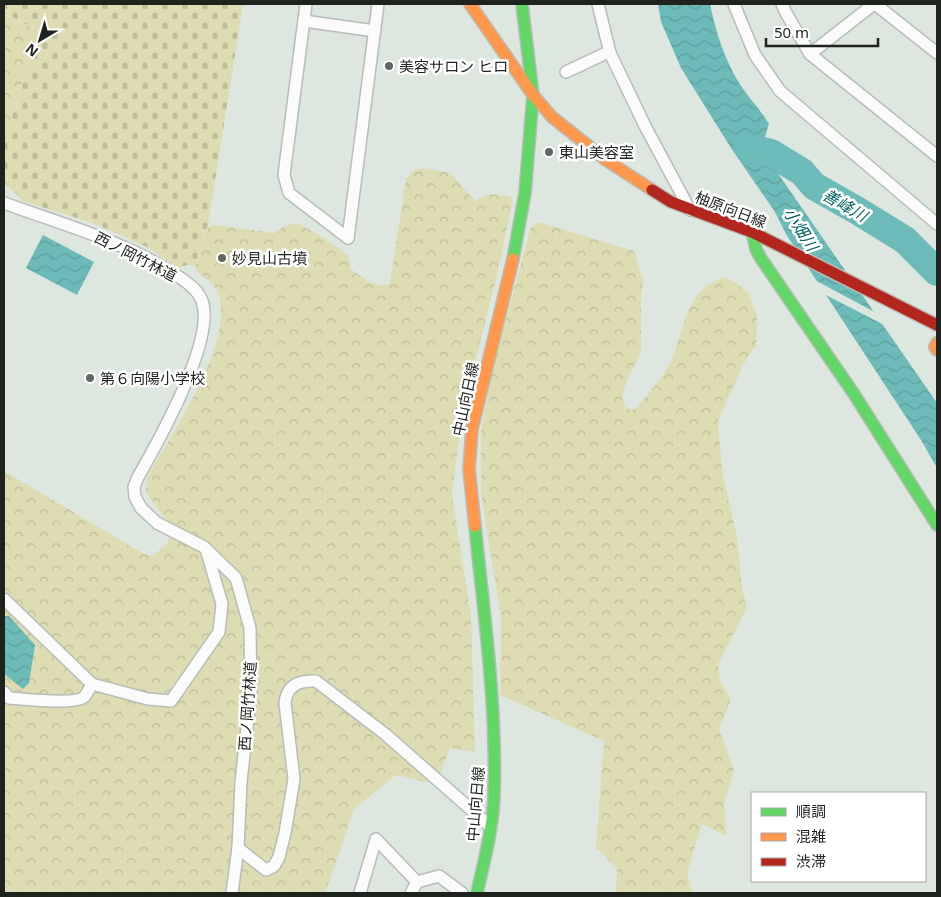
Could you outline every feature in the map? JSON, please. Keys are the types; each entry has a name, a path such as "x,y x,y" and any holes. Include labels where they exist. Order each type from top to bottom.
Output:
{"main road":[{"name":"柚原向日線","path":"470,4 533,95 552,117 606,160 653,192 690,210 726,220 752,232 937,325"},
{"name":"中山向日線","path":"477,893 491,827 494,796 493,699 469,469 472,429 520,230 526,193 533,95 522,4"},
{"path":"752,232 760,257 854,394 937,525"},
{"path":"937,343 935,346 937,350"}],"street":[{"path":"306,4 284,175 289,192 348,238 378,4"},
{"path":"598,4 610,53 645,126 690,210"},
{"path":"734,4 755,54 780,91 937,224"},
{"path":"782,4 810,54 937,156"},
{"path":"810,54 875,4 937,54"},
{"path":"304,21 375,32"},
{"path":"566,72 610,53"},
{"name":"西ノ岡竹林道","path":"4,203 93,233 133,251 164,267 198,292 203,302 204,323 189,376 170,419 134,487 135,497 141,508 157,523 207,550 236,578 250,628 251,691 241,782 238,848 232,893"},
{"path":"4,599 92,684 148,699 171,701 219,632 222,604 207,550"},
{"path":"238,848 266,870 274,866 279,857 294,779 285,704 286,693 292,687 308,680 316,681 371,723 491,827"},
{"path":"4,692 9,698 75,700 84,697 92,684"},
{"path":"360,893 376,839 417,882"},
{"path":"411,893 417,882 439,876 462,893"}],"green space":[{"path":"4,4 243,4 208,225 195,266 187,265 177,268 149,248 123,236 92,223 23,201 4,182 4,139 39,31 4,13"},
{"path":"4,14 39,31 4,137"},
{"path":"424,168 450,173 475,201 490,194 511,196 512,203 497,275 465,403 452,495 471,616 475,752 450,748 436,784 396,775 354,809 325,893 4,893 4,471 144,554 153,556 168,542 172,529 146,492 147,478 185,414 210,361 218,335 221,312 218,292 195,268 208,227 215,225 275,233 285,226 297,223 321,236 349,256 350,268 364,279 378,285 390,284 406,179 415,170"},
{"path":"539,222 634,251 643,279 641,352 626,382 622,397 625,407 631,410 637,408 664,373 671,361 688,312 701,291 725,277 749,294 757,317 756,345 743,365 718,421 722,470 737,538 742,588 747,608 718,664 720,681 731,699 719,729 734,771 724,804 727,836 702,824 687,873 692,893 616,893 617,868 596,848 604,741 500,695 501,618 481,493 481,431 493,368 531,227"}],"water":[{"name":"小畑川","path":"658,4 710,4 718,35 729,64 739,83 769,124 763,143 777,172 937,403 937,468 921,440 786,234 775,212 731,148 681,68 661,22"},
{"path":"43,235 94,262 77,295 26,268"},
{"path":"4,616 9,616 35,645 29,683 23,689 4,674"}],"pier":[{"path":"813,279 880,315 890,328 822,293"}],"waterway":[{"name":"善峰川","path":"748,147 771,153 802,172 814,186 905,240 937,272"}],"traffic: fast":[{"path":"513,259 525,193 533,95 522,4"},
{"path":"752,232 760,257 854,394 937,525"},
{"path":"475,526 494,728 492,820 477,893"}],"traffic: slow":[{"path":"470,4 533,95 552,117 606,160 652,190"},
{"path":"475,526 469,469 472,429 513,259"},
{"path":"937,343 935,347 937,350"}],"traffic: jam":[{"path":"652,190 671,202 752,232 937,325"}],"place":[{"name":"美容サロン ヒロ","path":"389,66"},
{"name":"東山美容室","path":"549,152"},
{"name":"妙見山古墳","path":"222,258"},
{"name":"第６向陽小学校","path":"90,378"}]}
